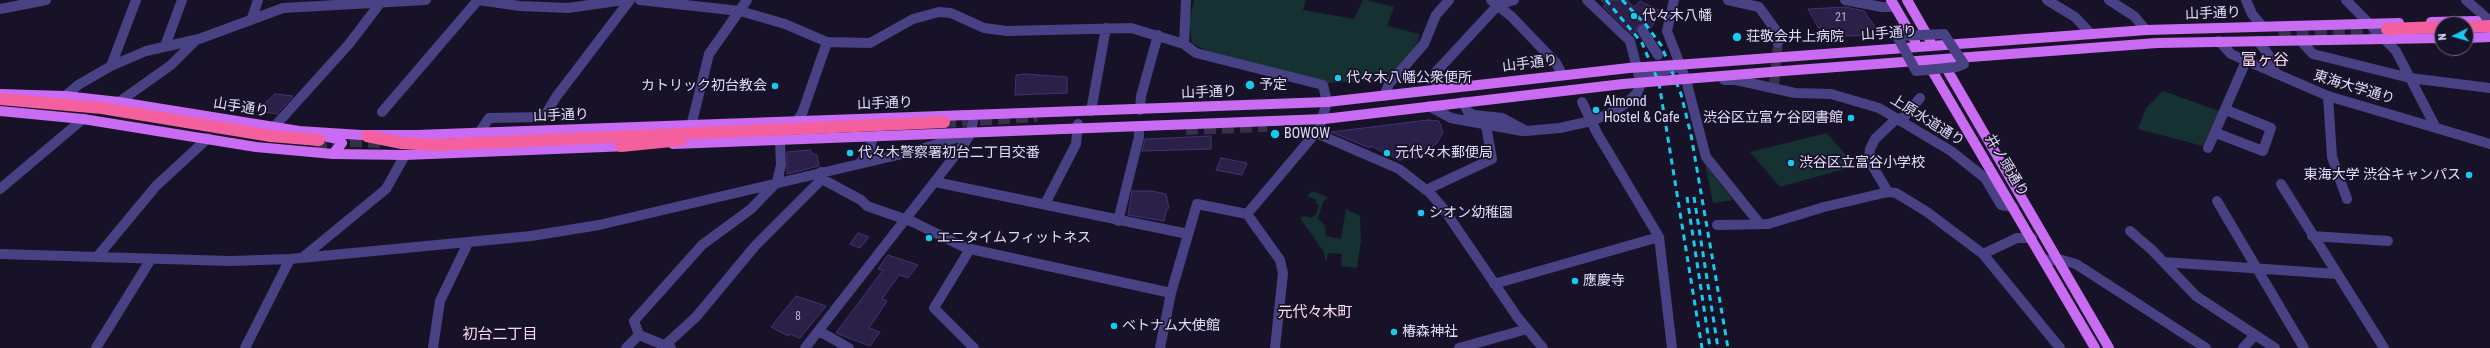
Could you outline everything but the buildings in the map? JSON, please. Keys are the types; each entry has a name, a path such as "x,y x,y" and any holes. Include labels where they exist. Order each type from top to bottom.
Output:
{"highway":[{"path":"2474,26 2490,26"},
{"path":"2388,34 2434,28"},
{"path":"2474,32 2490,31"},
{"path":"2388,34 2434,32"},
{"path":"0,99 102,108 264,140 317,143"},
{"path":"0,106 61,110 165,121"},
{"path":"367,136 402,143 434,145 690,132 944,125 734,136 621,146"}],"main road":[{"name":"井ノ頭通り","path":"1907,0 2109,348"},
{"name":"井ノ頭通り","path":"1893,3 2014,207 2095,348"},
{"path":"1835,52 1850,47 1907,41 1909,36 1893,3"},
{"name":"山手通り","path":"0,94 65,96 119,102 299,131 367,136 479,133 1327,102 1562,74 1629,68 1738,64 1835,52 2146,30 2490,21"},
{"path":"2262,26 2262,32 2268,35 2338,39"},
{"name":"山手通り","path":"1782,68 1814,69 2097,46 2219,41 2338,39 2388,34 2434,37"},
{"path":"2474,38 2490,38"},
{"path":"1819,54 1835,57 1878,54 1885,58 1884,63"},
{"path":"1738,64 1744,70 1782,68"},
{"path":"1030,112 1023,118 1026,125 1139,126 1324,119 1623,84 1782,68"},
{"path":"1198,107 1241,111 1277,111 1280,115 1274,121"},
{"path":"0,111 83,119 208,138 256,147 333,154 405,155 970,134 1078,126"},
{"path":"299,131 338,139 342,143 333,154"}],"street":[{"path":"0,9 46,0"},
{"path":"111,66 136,0"},
{"path":"164,46 182,0"},
{"path":"252,18 258,0"},
{"path":"65,96 78,85 111,66 164,46 196,40 242,24 252,18 283,8 378,1 426,0"},
{"path":"382,112 478,0 544,8 568,8 624,0"},
{"path":"544,8 551,0"},
{"path":"479,133 489,118 544,117 556,97 630,0"},
{"path":"640,0 740,11 785,24 827,42 870,43 916,18 939,12 951,13 984,28 1006,31 1131,28 1184,44 1196,53 1322,85 1327,102 1324,119 1316,133 1247,214"},
{"path":"691,126 709,54 747,0"},
{"path":"1184,44 1186,0"},
{"path":"1384,96 1389,84 1424,44 1436,15 1449,0"},
{"path":"1437,89 1435,73 1495,3 1514,0"},
{"path":"1429,106 1451,118 1486,126 1526,131 1560,128 1591,121 1619,109 1633,98 1641,84 1630,41 1587,0"},
{"path":"1674,0 1667,31 1686,65 1686,80 1706,157 1760,224"},
{"path":"1728,0 1759,7 1780,36 1778,43"},
{"path":"1845,0 1882,7 1893,3"},
{"path":"2047,0 2074,17 2090,34"},
{"path":"2109,0 2134,16 2146,30"},
{"path":"2246,0 2252,14 2262,26"},
{"path":"2346,0 2370,24 2388,34 2435,126"},
{"path":"2466,0 2490,21"},
{"path":"274,127 344,50 378,1"},
{"path":"1495,3 1556,63 1562,74"},
{"path":"1091,111 1106,28"},
{"path":"1642,30 1658,55"},
{"path":"1944,34 1964,64 1956,67 1916,71 1897,36 1944,34"},
{"path":"1140,110 1141,96 1158,35"},
{"path":"119,102 171,65 196,40"},
{"path":"2300,40 2306,49 2313,54 2410,78 2490,88"},
{"name":"東海大学通り","path":"2219,41 2231,54 2328,96 2435,126 2490,144"},
{"path":"2258,41 2268,54 2276,74"},
{"path":"797,122 803,111 827,42"},
{"path":"2208,148 2216,133 2246,61"},
{"path":"1640,76 1686,65"},
{"name":"上原水道通り","path":"1686,80 1736,80 1774,87 1795,93 1831,94 1879,108 1951,152 1985,178 2001,205 2014,207"},
{"path":"2328,96 2332,157 2348,199"},
{"path":"1888,192 1869,160 1870,149 1875,139 1898,119 1904,116 1920,98"},
{"path":"1463,102 1471,114 1502,118 1526,131"},
{"path":"1582,102 1591,121 1659,237 1672,348"},
{"path":"2216,133 2263,151 2271,128 2226,110"},
{"path":"805,348 935,182 970,134 974,115"},
{"path":"0,189 83,119"},
{"path":"1045,204 1076,144 1078,126"},
{"path":"1118,221 1139,137 1139,126"},
{"path":"1426,190 1492,159 1486,126"},
{"path":"1316,133 1396,167 1426,190 1443,208 1494,284 1543,348"},
{"path":"0,254 151,259 290,259 531,236 599,225 777,182 821,176 860,163 931,146 970,134"},
{"path":"860,163 869,152 873,137"},
{"path":"96,257 156,186 208,138"},
{"path":"780,141 781,165 777,182 751,209 702,245 634,321 639,334 666,347 696,317 755,246 821,176"},
{"path":"302,258 386,188 405,155"},
{"path":"821,176 860,200 867,206 905,220 970,250 1171,293"},
{"path":"935,182 1045,204 1118,221 1188,234"},
{"path":"2281,184 2312,236 2384,348"},
{"path":"1717,225 1768,224 1824,207 1888,192 1908,198 1983,254 2060,348"},
{"path":"2217,201 2304,348"},
{"path":"1160,348 1171,293 1197,204 1247,214 1280,260 1283,273 1275,348"},
{"path":"2130,231 2164,262 2196,296 2275,348"},
{"path":"2312,236 2388,241"},
{"path":"1494,284 1659,237"},
{"path":"1983,254 2017,238 2032,238"},
{"path":"430,348 440,301 468,243"},
{"path":"970,250 934,308 974,348"},
{"path":"96,348 151,259"},
{"path":"245,348 290,259"},
{"path":"2044,260 2057,260 2076,264 2206,348"},
{"path":"2164,262 2337,274"},
{"path":"1459,348 1528,329"},
{"path":"818,331 849,348"},
{"path":"626,348 639,334"},
{"path":"2243,348 2255,335"}],"green space":[{"path":"1194,0 1306,0 1303,10 1354,19 1363,0 1366,0 1394,7 1387,26 1420,34 1416,48 1385,80 1328,83 1205,50 1192,43 1189,21"},
{"path":"2163,91 2219,111 2203,146 2138,129 2146,108"},
{"path":"1827,133 1855,166 1780,187 1750,152"},
{"path":"1705,164 1733,200 1713,203"},
{"path":"1312,191 1328,197 1323,202 1318,218 1325,226 1326,236 1341,239 1346,209 1360,216 1361,240 1357,268 1341,266 1342,254 1328,253 1327,260 1325,259 1324,252 1300,218 1305,216 1311,218 1316,214 1319,205 1315,203 1317,200 1307,196"}],"tunnel":[{"path":"2279,37 2312,34 2387,33"},
{"path":"1774,85 1778,43"},
{"path":"944,122 1037,116"},
{"path":"1186,129 1267,126"},
{"path":"332,141 384,142"},
{"path":"315,146 340,148"}],"railway":[{"path":"1606,0 1642,43 1659,83 1702,348"},
{"path":"1622,0 1646,25 1661,45 1681,94 1691,135 1728,348"},
{"path":"1687,197 1710,348"},
{"path":"1694,197 1718,348"}],"place":[{"name":"代々木八幡","path":"1634,16"},
{"name":"荘敬会井上病院","path":"1737,37"},
{"name":"代々木八幡公衆便所","path":"1338,78"},
{"name":"予定","path":"1250,85"},
{"name":"カトリック初台教会","path":"775,86"},
{"name":"Almond Hostel & Cafe","path":"1596,110"},
{"name":"渋谷区立富ケ谷図書館","path":"1851,118"},
{"name":"BOWOW","path":"1275,134"},
{"name":"代々木警察署初台二丁目交番","path":"850,153"},
{"name":"元代々木郵便局","path":"1387,153"},
{"name":"渋谷区立富谷小学校","path":"1791,163"},
{"name":"東海大学 渋谷キャンパス","path":"2469,175"},
{"name":"シオン幼稚園","path":"1421,213"},
{"name":"エニタイムフィットネス","path":"929,238"},
{"name":"應慶寺","path":"1575,281"},
{"name":"ベトナム大使館","path":"1114,326"},
{"name":"椿森神社","path":"1394,332"}],"district":[{"name":"富ヶ谷","path":"2265,61"},
{"name":"元代々木町","path":"1315,313"},
{"name":"初台二丁目","path":"500,335"}]}
